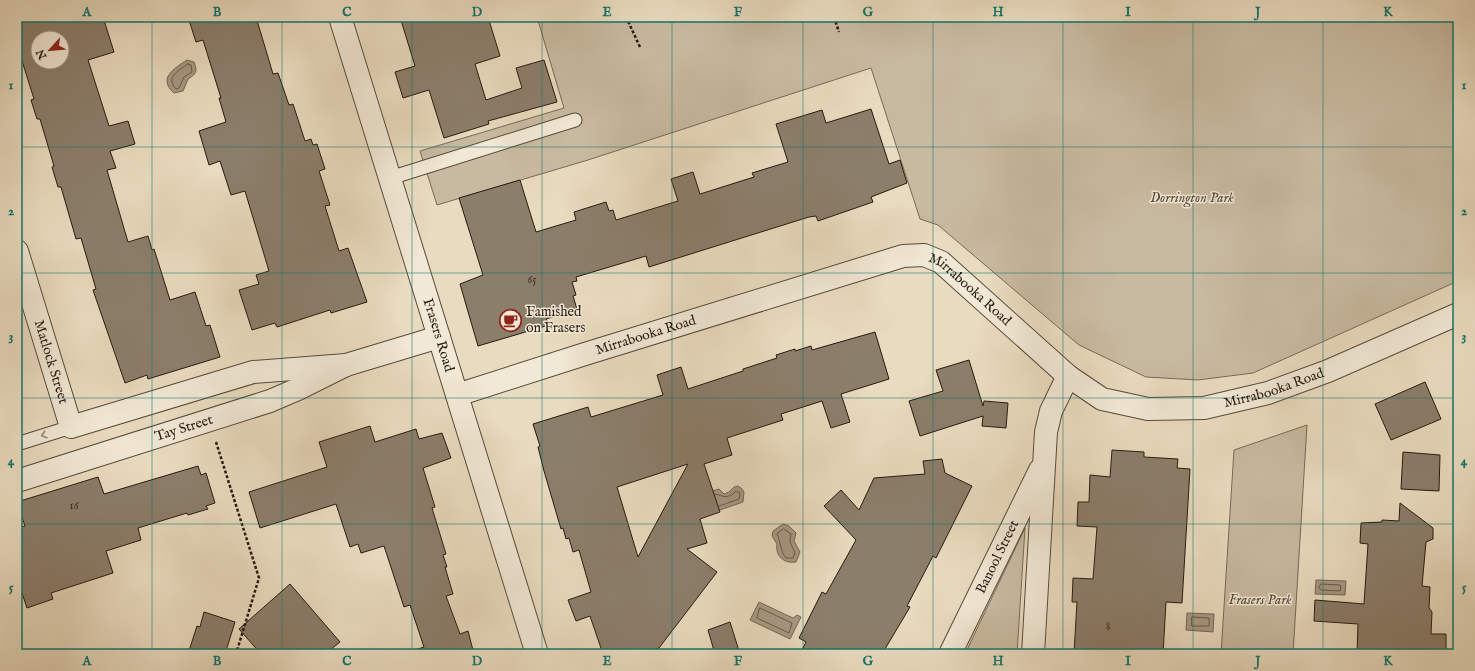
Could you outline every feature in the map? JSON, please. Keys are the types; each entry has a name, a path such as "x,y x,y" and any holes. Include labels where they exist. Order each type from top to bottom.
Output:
{"street":[{"name":"Frasers Road","path":"340,17 537,654"},
{"name":"Matlock Street","path":"17,250 71,427"},
{"name":"Mirrabooka Road","path":"457,396 585,354 876,263 903,256 924,255 941,262 1068,376 1102,399 1148,410 1204,408 1268,393 1328,371 1458,314"},
{"name":"Tay Street","path":"71,427 253,372 346,364 439,337"},
{"name":"Tay Street","path":"17,481 270,401 298,389 346,364"},
{"name":"Banool Street","path":"1032,654 1046,432 1051,411 1068,376"},
{"name":"Banool Street","path":"950,654 1045,461"}],"lane":[{"path":"390,178 575,120"},
{"name":"Tay Street","path":"17,444 71,427"}],"path":[{"path":"626,17 640,47"},
{"path":"834,17 839,32"},
{"path":"214,436 259,578 236,654"}],"green space":[{"name":"Dorrington Park","path":"537,17 1458,17 1458,281 1253,373 1198,380 1146,377 1079,345 938,225 920,219 871,68 588,160 437,205 420,151 564,108"},
{"name":"Frasers Park","path":"1307,425 1293,654 1221,654 1234,450"},
{"path":"1025,528 1017,654 965,654"}],"water":[{"path":"187,60 194,62 196,72 188,79 183,91 174,93 169,88 167,78 173,70"},
{"path":"738,486 744,492 743,502 717,511 712,491 719,489 724,494"},
{"path":"783,524 789,526 796,533 794,541 800,552 796,562 788,562 784,560 777,552 777,544 772,536 773,531"},
{"path":"1316,580 1346,581 1345,595 1315,594"},
{"path":"759,602 793,618 797,615 801,617 790,639 750,620"},
{"path":"1187,613 1214,614 1213,632 1186,630"}],"building":[{"path":"17,17 103,17 114,52 88,60 109,126 128,121 135,144 110,151 116,168 107,170 128,242 148,236 152,250 154,249 170,300 195,292 206,326 210,325 220,357 148,379 147,375 125,383 93,290 96,289 81,238 76,239 61,187 58,187 52,167 54,166 40,119 37,119 31,100 34,99 17,45"},
{"path":"188,17 256,17 273,74 278,73 289,105 293,104 305,141 311,139 313,145 317,144 325,169 319,171 330,205 325,206 339,251 348,248 367,302 331,313 330,310 277,327 275,323 252,330 239,290 259,284 256,275 269,271 245,191 231,195 220,161 209,165 199,131 226,122 219,98 221,98 203,40 196,42"},
{"path":"400,17 488,17 500,56 475,64 486,100 522,88 516,68 544,60 557,102 488,121 489,124 444,138 429,90 403,98 395,72 415,66"},
{"path":"871,109 889,164 900,160 907,183 871,197 873,202 818,221 816,216 809,217 649,267 646,256 576,277 577,281 572,282 576,295 573,296 577,309 546,319 549,325 478,346 460,284 483,275 459,198 520,180 536,232 576,220 574,212 606,202 609,211 613,210 616,220 678,201 671,179 693,172 700,194 754,177 752,173 788,162 776,124 822,110 826,123"},
{"path":"875,332 889,379 841,394 850,422 831,428 822,401 781,414 783,420 727,438 732,455 704,464 720,512 700,519 707,543 687,549 717,572 659,648 641,654 603,654 590,616 576,621 568,600 591,592 579,550 573,552 569,538 566,539 563,528 561,529 544,471 538,447 540,446 533,424 588,407 591,417 663,395 657,375 681,367 688,389 743,371 743,369 777,358 776,355 795,349 795,351 811,346 812,350","holes":["688,464 638,557 617,487"]},
{"path":"969,360 983,406 984,401 1008,403 1006,428 982,426 983,416 920,436 909,401 943,391 936,370"},
{"path":"1425,382 1441,419 1391,440 1375,404"},
{"path":"370,426 375,442 416,429 419,439 442,433 451,458 423,468 435,507 432,508 446,554 443,555 447,567 445,567 453,594 446,596 460,634 468,631 474,654 412,654 412,651 424,647 410,605 404,607 384,546 361,553 358,544 350,547 336,504 260,528 249,492 327,467 319,442"},
{"path":"1112,450 1144,452 1144,457 1178,459 1177,468 1190,469 1182,603 1166,602 1163,654 1105,651 1105,654 1074,653 1077,602 1072,602 1073,578 1093,579 1097,527 1077,526 1078,502 1089,502 1090,475 1110,477"},
{"path":"1403,452 1440,455 1439,491 1401,489"},
{"path":"942,459 945,473 972,486 936,558 933,556 907,606 910,607 882,654 800,654 806,642 799,638 822,592 826,594 856,540 824,506 841,490 859,510 874,478 925,474 923,461"},
{"path":"198,466 201,475 206,473 215,503 206,506 208,509 188,515 187,513 138,528 141,540 106,551 113,573 51,593 53,599 27,608 17,578 17,528 25,526 17,502 98,477 104,494"},
{"path":"1400,503 1433,528 1433,539 1426,542 1422,586 1430,587 1429,608 1432,612 1431,634 1446,634 1446,654 1357,654 1358,624 1314,621 1315,600 1364,604 1368,544 1360,543 1361,523 1382,522 1382,520 1399,521"},
{"path":"290,584 340,642 325,654 261,654 239,629"},
{"path":"204,612 235,622 225,654 188,654 197,626 200,627"},
{"path":"730,622 740,654 715,654 708,630"}],"place":[{"name":"Famished on Frasers","path":"510,320"}]}
